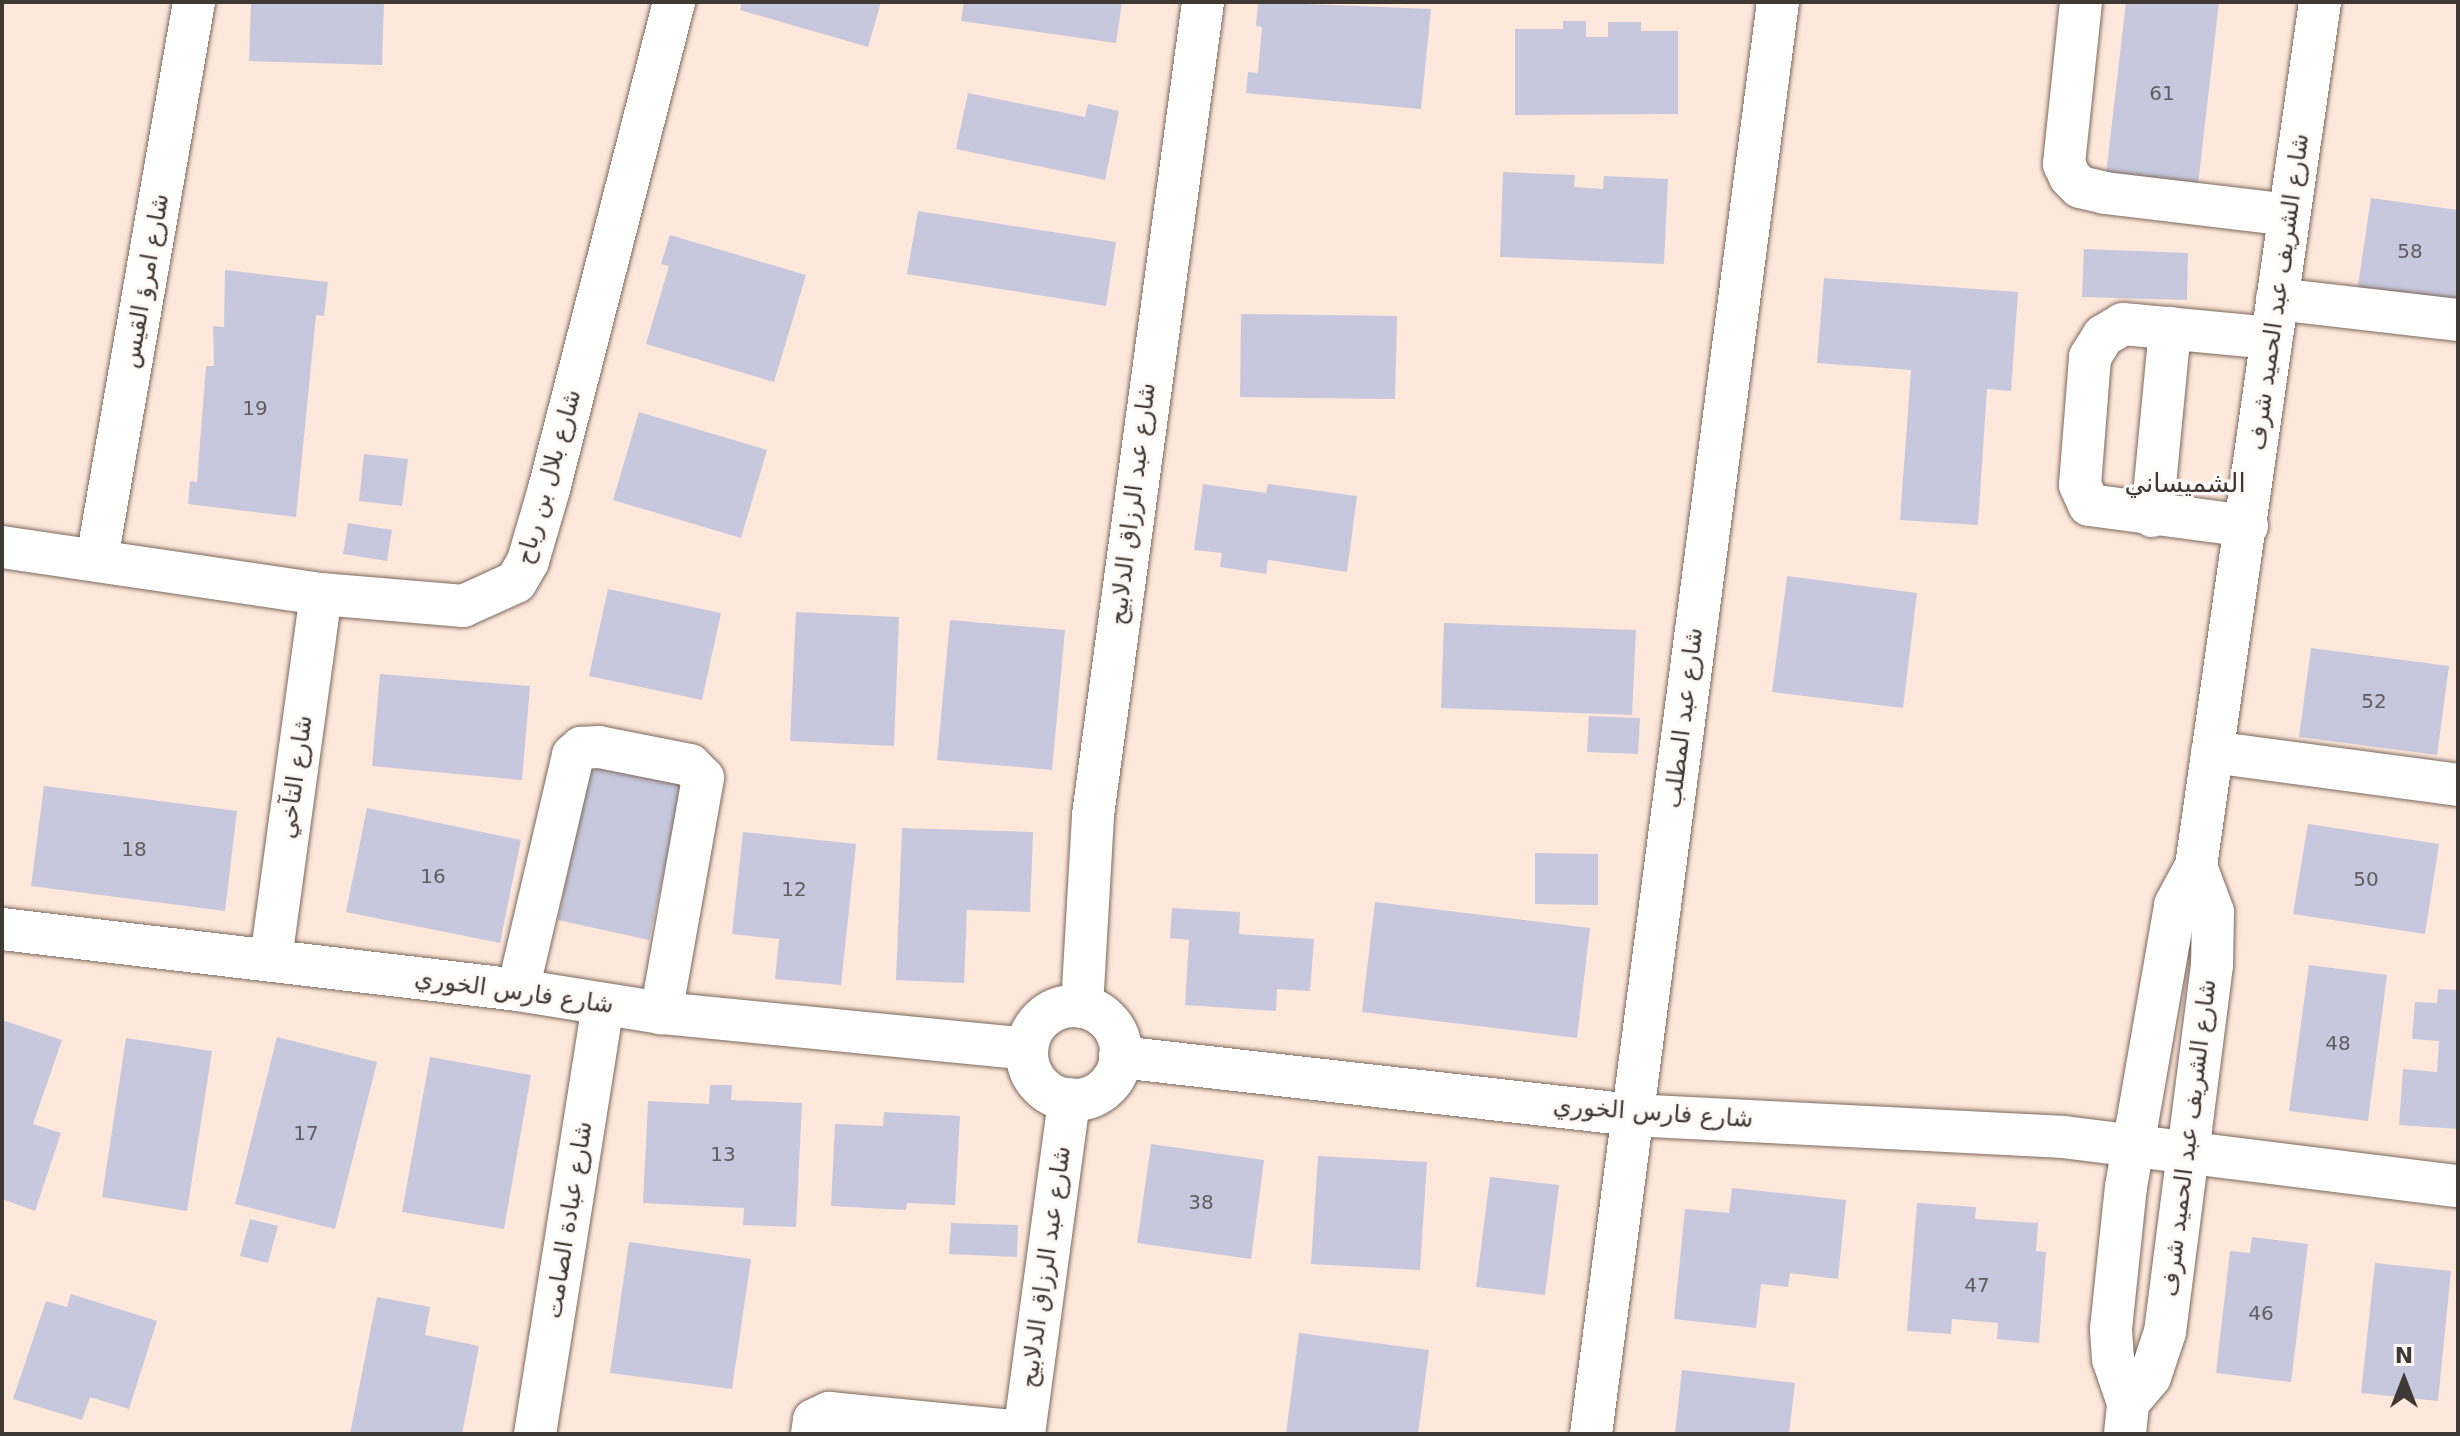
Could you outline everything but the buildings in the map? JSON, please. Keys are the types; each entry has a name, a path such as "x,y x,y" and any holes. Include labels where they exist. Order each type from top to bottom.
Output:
{"street":[{"name":"شارع امرؤ القيس","path":"97,559 194,2"},
{"name":"شارع بلال بن رباح","path":"2,547 321,594 463,606 516,582 528,561 549,489 674,2"},
{"name":"شارع عبد الرزاق الدلابيح","path":"1082,1007 1093,815 1203,2"},
{"name":"شارع عبد المطلب","path":"1591,1434 1778,2"},
{"path":"2081,2 2064,164 2070,177 2080,187 2105,193 2289,215"},
{"name":"شارع الشريف عبد الحميد شرف","path":"2126,1418 2113,1359 2111,1329 2134,1145 2175,905 2196,866 2320,2"},
{"path":"2247,526 2096,510 2083,498 2080,485 2090,357 2103,336 2123,324 2170,328 2274,318 2458,320"},
{"path":"2152,516 2170,328"},
{"name":"شارع التآخي","path":"271,959 321,594"},
{"path":"518,990 573,755 581,748 599,747 690,765 703,778 661,1013"},
{"path":"2212,752 2458,785"},
{"name":"شارع الشريف عبد الحميد شرف","path":"2126,1418 2160,1355 2187,1154 2213,940 2213,912 2196,866"},
{"name":"شارع فارس الخوري","path":"2,929 518,990 661,1013 1027,1049"},
{"name":"شارع عبادة الصامت","path":"535,1434 603,1005"},
{"path":"1066,1007 1082,1007 1107,1019 1120,1043 1117,1072 1097,1095 1069,1099 1049,1094 1036,1083 1027,1049 1039,1021 1066,1007"},
{"name":"شارع فارس الخوري","path":"1120,1057 1632,1115 2134,1145 2458,1186"},
{"name":"شارع عبد الرزاق الدلابيح","path":"1024,1433 1069,1099"},
{"path":"812,1434 814,1420 829,1413 1024,1433"}],"district":[{"name":"الشميساني","path":"2185,484"}]}
